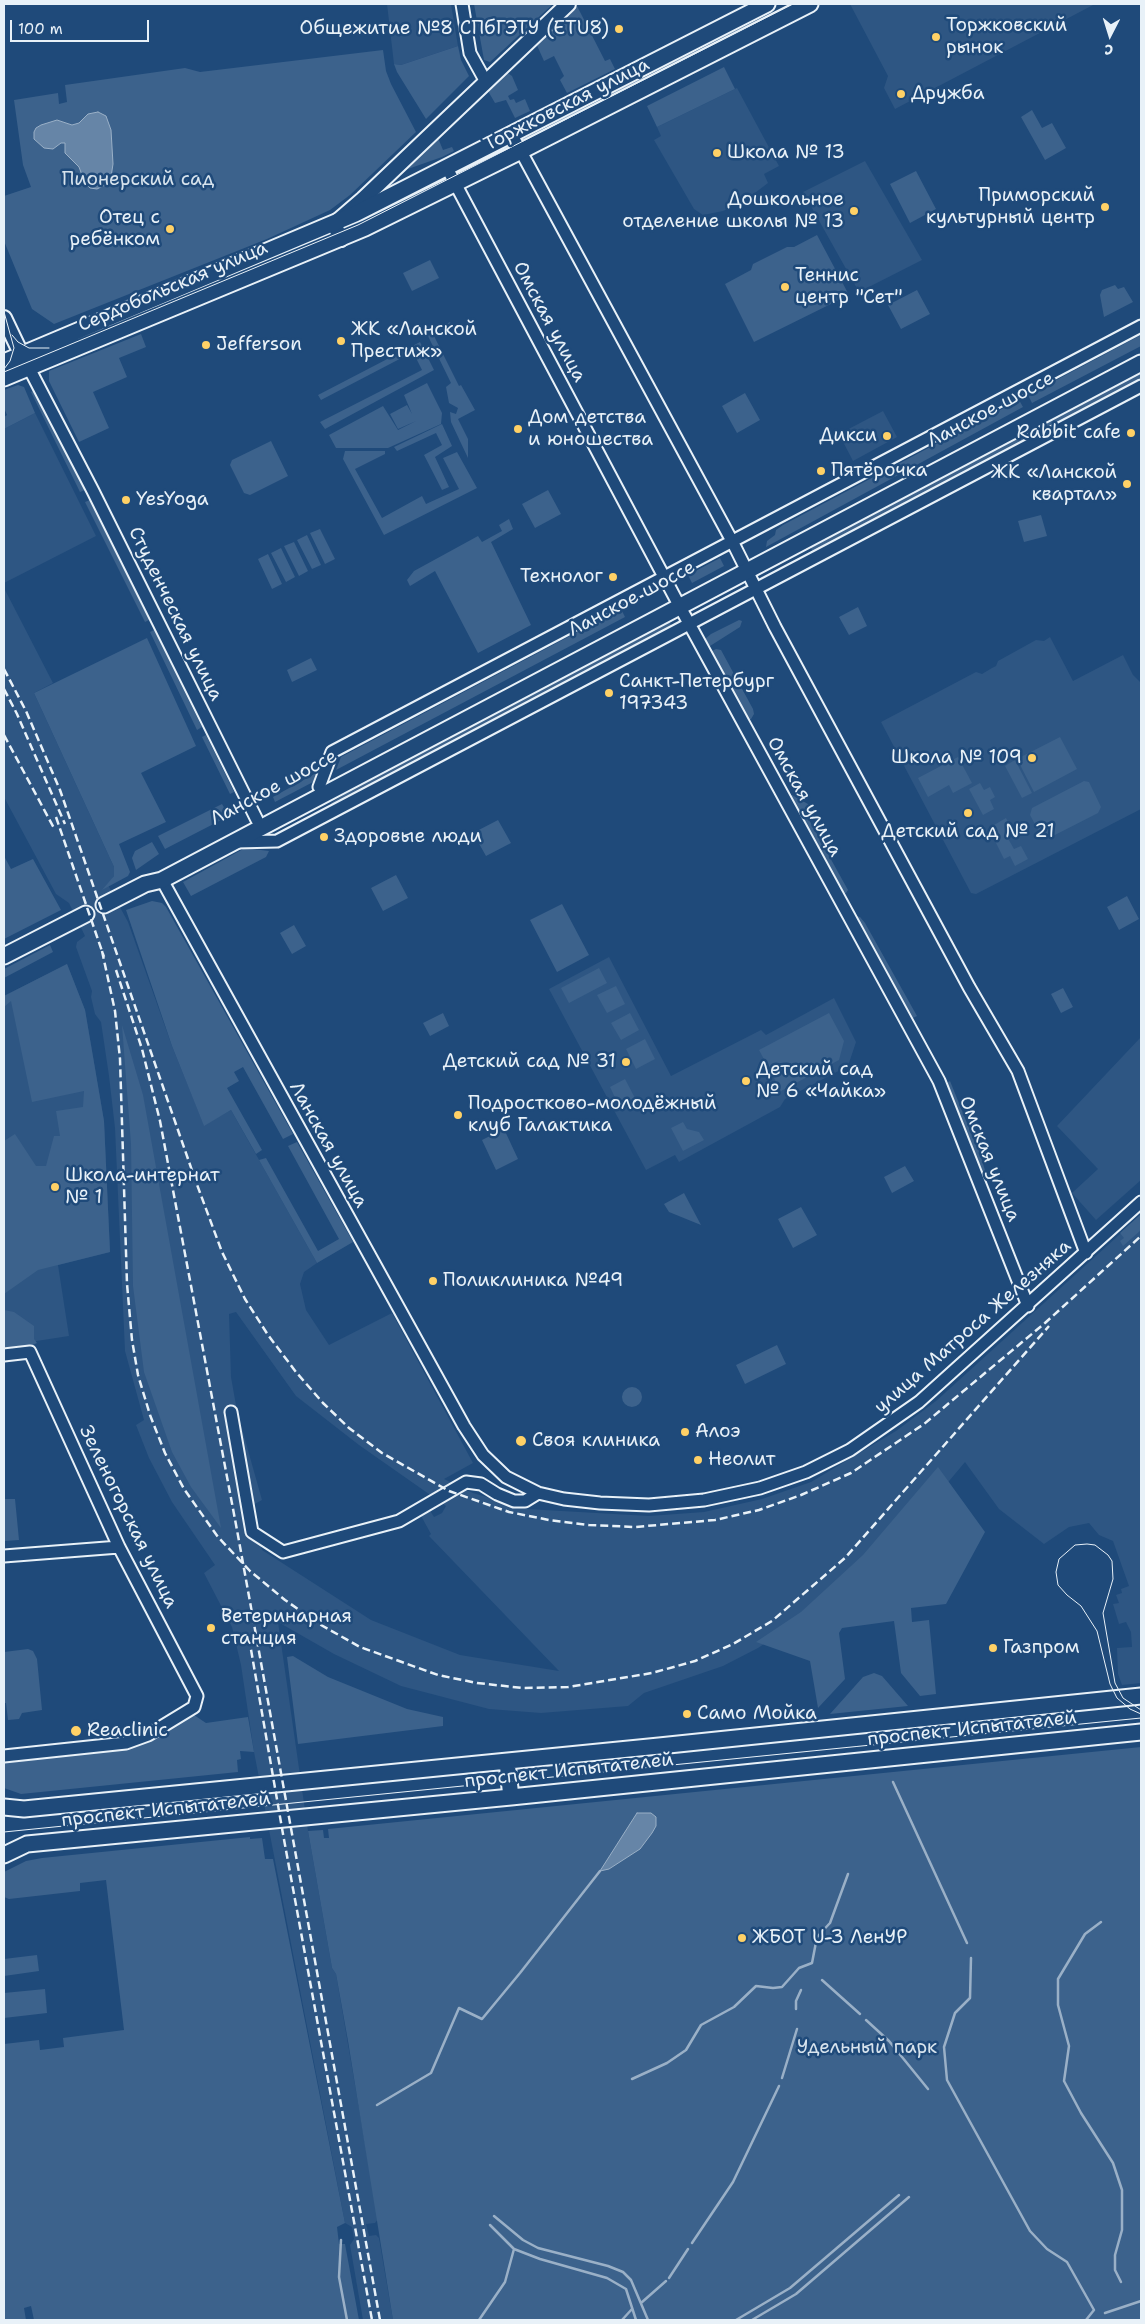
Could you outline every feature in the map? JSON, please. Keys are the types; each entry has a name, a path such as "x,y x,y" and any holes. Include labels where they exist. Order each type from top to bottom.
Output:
{"main road":[{"name":"Торжковская улица","path":"334,224 767,4"},
{"name":"Торжковская улица","path":"341,239 456,184 810,4"},
{"name":"Сердобольская улица","path":"4,362 334,224"},
{"name":"Сердобольская улица","path":"4,378 341,239"},
{"name":"Ланское шоссе","path":"104,905 145,884 162,880 234,842 1141,353"},
{"name":"Ланское шоссе","path":"745,567 1141,364"},
{"name":"Ланское шоссе","path":"145,884 158,872 256,820 678,603"},
{"path":"4,956 86,914"},
{"name":"проспект Испытателей","path":"4,1808 24,1809 507,1762 1141,1696"},
{"name":"проспект Испытателей","path":"4,1855 27,1844 511,1797 1141,1732"},
{"path":"507,1762 511,1797"}],"street":[{"path":"462,4 470,53 486,82"},
{"name":"Сердобольская улица","path":"334,224 363,200 568,4"},
{"path":"512,135 732,541 969,987 1018,1071 1086,1253"},
{"name":"Омская улица","path":"447,168 689,624 939,1081 1028,1306"},
{"path":"334,224 341,239"},
{"name":"Студенческая улица","path":"4,318 20,355 39,384 256,820"},
{"path":"319,787 332,752 1141,326"},
{"path":"234,842 277,841 1141,386"},
{"name":"Ланская улица","path":"162,880 464,1426"},
{"name":"улица Матроса Железняка","path":"464,1426 483,1455 512,1480 538,1493 600,1503 649,1505 704,1500 760,1488 806,1472 850,1450 919,1402 1028,1306 1141,1202"},
{"name":"Зеленогорская улица","path":"4,1355 30,1352 119,1547 196,1696 194,1707 148,1735 126,1743 4,1756"},
{"path":"231,1412 252,1532 282,1552 399,1522 466,1482 481,1484 497,1494 514,1501 524,1501 538,1493"},
{"path":"497,1494 506,1489 512,1480"},
{"path":"4,1556 119,1547"}],"shaded area":[{"path":"387,4 451,4 458,46 401,65 394,64"},
{"path":"850,4 1095,4 895,109 884,88 888,76"},
{"name":"Школа № 13","path":"737,88 779,166 764,174 768,183 743,202 723,211 703,215 694,209 654,140 661,136 657,127"},
{"path":"98,112 106,116 111,130 113,164 111,177 105,185 97,189 90,188 85,183 79,167 65,153 65,143 61,143 53,149 44,148 34,139 34,132 41,125 57,120 72,125 79,123 88,114"},
{"name":"Дошкольное отделение школы № 13","path":"865,161 922,260 859,292 803,192"},
{"path":"883,411 897,437 853,461 839,434"},
{"path":"35,413 96,536 4,583 4,429"},
{"path":"4,588 53,683 34,693 114,867 114,876 108,885 128,922 172,1046 204,1125 231,1110 317,1263 304,1272 300,1284 306,1310 329,1345 392,1313 473,1463 444,1479 473,1493 527,1509 649,1516 704,1512 762,1499 811,1482 896,1431 936,1401 1141,1215 1141,1683 1122,1685 1118,1674 1117,1648 1132,1647 1131,1632 1126,1622 1119,1624 1113,1604 1119,1603 1116,1595 1122,1593 1121,1589 1129,1586 1113,1541 1099,1535 1089,1523 1069,1527 1044,1544 999,1509 965,1462 909,1529 803,1618 758,1648 723,1666 644,1693 628,1706 541,1713 489,1709 401,1686 334,1654 278,1622 308,1831 332,1968 336,1974 378,2219 375,2223 366,2224 369,2236 376,2235 379,2238 393,2320 363,2320 350,2245 354,2239 352,2227 345,2223 254,1752 241,1665 232,1627 204,1573 215,1565 172,1502 149,1458 136,1425 144,1420 125,1351 115,1128 109,1076 101,1022 95,1014 91,997 92,991 76,947 77,942 85,936 69,903 56,894 4,797","holes":["236,1312 296,1396 359,1445 446,1506 442,1513 434,1517 429,1509 420,1514 431,1534 429,1536 559,1671 460,1655 371,1620 262,1550 251,1506 262,1500 237,1411 231,1377 229,1314"]},
{"name":"Школа № 109","path":"1050,637 1073,681 1123,655 1133,675 1141,683 1141,809 976,894 971,893 881,722 976,672 982,674 996,666 998,661 1036,640 1044,641"},
{"path":"609,957 671,1076 761,1030 766,1035 834,998 856,1042 848,1066 785,1099 780,1107 679,1162 675,1155 646,1170 549,989"},
{"name":"Школа-интернат № 1","path":"67,964 85,1010 104,1121 110,1252 58,1265 69,1336 4,1346 4,996"},
{"path":"1141,1037 1141,1180 1096,1220 1072,1193 1098,1169 1057,1126"},
{"path":"637,1813 651,1813 656,1817 656,1826 652,1833 640,1849 609,1869 600,1871"}],"green space":[{"path":"474,4 553,4 490,62 484,60"},
{"path":"577,6 605,61 610,59 615,69 567,93 560,80 564,76 554,56 544,61 535,41"},
{"path":"458,46 461,60 469,76 426,119 394,64 401,65"},
{"name":"Пионерский сад","path":"383,50 386,71 391,84 416,132 350,195 330,210 267,239 54,324 32,309 4,241 4,196 31,187 23,165 14,100 58,93 59,104 67,102 65,85 185,68 200,72"},
{"path":"724,67 735,89 657,127 647,106"},
{"path":"506,72 512,76 518,90 508,96 510,100 514,99 516,103 525,99 530,111 515,118 506,100 495,103 488,91"},
{"path":"1032,110 1042,128 1052,123 1066,148 1045,160 1021,117"},
{"path":"438,138 443,150 452,147 454,151 405,170"},
{"path":"916,171 936,209 910,223 890,184"},
{"name":"Теннис центр \"Сет\"","path":"817,235 849,295 754,342 725,284 751,270 753,264"},
{"path":"430,260 439,278 412,291 403,273"},
{"path":"1115,285 1118,289 1124,287 1133,302 1104,317 1100,295 1102,290"},
{"path":"917,290 930,314 901,329 888,305"},
{"path":"450,322 451,324 433,334 459,386 461,385 475,410 458,419 468,439 468,458 451,422 450,412 456,414 458,408 449,403 446,387 451,383 427,334"},
{"path":"141,334 146,347 119,358 127,377 93,392 109,428 79,442 49,381 49,371"},
{"path":"1141,335 1141,346 1032,403 1028,395"},
{"path":"420,342 434,370 325,429 320,422 422,370 413,352 321,400 318,395"},
{"path":"1141,372 1141,380 1047,429 1044,423"},
{"path":"427,383 442,413 441,424 388,448 336,448 329,435 383,406 398,430 416,421 398,429 390,414 407,405 412,414 404,395"},
{"path":"18,385 24,387 35,413 4,429 4,417 7,415 4,408 4,390"},
{"path":"35,390 85,490 80,492 31,392"},
{"path":"745,393 760,420 737,433 722,406"},
{"path":"1019,400 1023,407 766,547 767,541 783,525"},
{"path":"442,424 452,446 435,457 449,487 442,490 424,455 442,445 436,433 397,451 394,447"},
{"path":"1034,428 1037,434 814,553 810,547"},
{"path":"271,441 288,476 250,495 244,493 230,465 232,460"},
{"path":"345,451 385,451 385,454 355,469 382,518 422,496 426,504 459,489 443,458 457,452 477,488 384,535 343,459"},
{"path":"548,490 561,514 535,528 522,504"},
{"path":"90,500 149,620 145,622 85,502"},
{"path":"1041,515 1047,536 1024,542 1018,521"},
{"path":"509,519 513,529 491,542 531,625 478,653 435,571 410,586 407,580 414,571 478,536 482,542 502,531 499,525"},
{"path":"320,529 335,559 325,564 310,533"},
{"path":"307,535 321,565 312,569 297,540"},
{"path":"294,542 308,571 299,576 284,546"},
{"path":"281,548 295,577 286,582 271,553"},
{"path":"268,554 282,584 272,589 258,559"},
{"path":"720,558 724,566 692,583 688,575"},
{"path":"858,607 867,626 849,635 839,617"},
{"path":"621,609 625,617 336,770 341,757"},
{"path":"739,620 742,621 740,627 710,646 706,642 705,639 711,634"},
{"path":"669,621 672,627 332,805 331,803 373,776"},
{"path":"154,630 202,727 197,730 150,632"},
{"path":"147,638 196,746 141,773 166,822 119,844 130,872 128,876 102,890 114,876 114,867 34,693"},
{"path":"716,649 721,650 753,709 754,714 751,719 746,719 712,654 712,651"},
{"path":"311,658 317,670 292,682 287,670"},
{"path":"206,735 234,792 230,794 202,737"},
{"path":"1060,737 1077,769 1034,792 1017,759"},
{"path":"958,757 972,783 953,793 949,785 928,797 918,778"},
{"path":"1015,760 1032,793 1022,798 1005,766"},
{"path":"321,765 322,769 315,781 275,802 273,797 318,772 316,767"},
{"path":"1084,781 1089,782 1101,807 1098,813 1049,838 1043,839 1030,815 1032,808"},
{"path":"980,783 984,790 990,787 995,797 990,800 994,809 983,815 969,789"},
{"path":"792,795 808,804 810,810 808,818 848,890 846,893 841,892 790,796"},
{"path":"222,804 229,816 165,849 158,836"},
{"path":"1006,818 1013,832 1006,835 1014,849 1021,846 1028,859 1015,866 1010,856 1004,859 994,839 999,836 994,825"},
{"path":"498,820 511,843 486,856 473,833"},
{"path":"152,842 159,854 136,870 132,858 135,851"},
{"path":"245,848 269,851 266,857 191,896 183,882"},
{"path":"4,856 11,869 33,859 61,910 4,939"},
{"path":"396,875 408,898 383,911 371,888"},
{"path":"1127,896 1139,919 1119,930 1107,907"},
{"path":"152,901 162,903 166,907 293,1134 283,1139 243,1067 234,1072 239,1081 227,1088 262,1150 256,1154 231,1110 204,1126 172,1046 126,910"},
{"path":"562,904 589,955 557,972 530,920"},
{"path":"856,916 860,917 865,923 917,1016 910,1017 855,918"},
{"path":"294,925 306,946 292,954 280,933"},
{"path":"50,945 53,952 4,978 4,969"},
{"name":"Школа-интернат № 1","path":"67,964 85,1010 104,1121 110,1252 38,1270 4,1294 4,1141 15,1134 36,1166 46,1166 54,1136 60,1136 56,1111 83,1107 84,1091 32,1102 11,1001 4,1007 4,996"},
{"path":"599,968 607,983 569,1003 561,988"},
{"path":"616,986 625,1004 607,1013 597,995"},
{"path":"1063,988 1073,1007 1061,1013 1051,994"},
{"path":"443,1013 449,1026 430,1036 423,1023"},
{"path":"630,1013 639,1030 621,1040 611,1023"},
{"path":"829,1013 844,1041 839,1060 781,1091 759,1050"},
{"path":"122,1025 143,1095 221,1528 191,1487 172,1452 144,1372 133,1286 131,1144"},
{"path":"645,1039 655,1059 636,1069 626,1049"},
{"path":"625,1079 636,1100 620,1108 610,1087"},
{"path":"950,1081 975,1143 981,1152 987,1177 983,1176 949,1091 947,1083"},
{"path":"683,1122 687,1129 699,1132 704,1140 683,1151 671,1128"},
{"path":"504,1129 518,1159 496,1170 482,1140"},
{"path":"297,1142 353,1242 317,1263 259,1160 266,1158 318,1251 339,1239 288,1146"},
{"path":"905,1166 914,1181 892,1193 884,1177"},
{"path":"684,1193 701,1225 669,1212 664,1204"},
{"path":"801,1207 817,1235 793,1248 778,1219"},
{"path":"1141,1214 1141,1230 1123,1246 1120,1241 1124,1238 1120,1233"},
{"path":"4,1310 14,1312 34,1326 34,1339 37,1343 4,1358"},
{"path":"777,1345 786,1364 745,1384 736,1365"},
{"path":"632,1387 639,1390 642,1397 639,1404 632,1407 625,1404 622,1397 625,1390"},
{"path":"938,1467 985,1532 946,1604 911,1608 912,1622 929,1620 936,1694 920,1696 901,1673 894,1621 842,1628 839,1633 845,1679 818,1708 810,1661 756,1642 801,1612 863,1555"},
{"path":"4,1499 15,1499 19,1540 4,1541"},
{"path":"28,1649 33,1651 37,1659 42,1710 22,1713 19,1719 8,1720 6,1703 4,1703 4,1652"},
{"path":"293,1656 328,1677 407,1709 443,1717 443,1726 298,1744 287,1657"},
{"path":"874,1673 882,1676 908,1706 830,1714 863,1677"},
{"path":"191,1713 206,1723 248,1717 254,1752 240,1751 241,1759 237,1760 238,1772 21,1794 4,1788 4,1760 126,1748"},
{"name":"Удельный парк","path":"1141,1747 1141,2320 393,2320 348,2041 336,1974 332,1968 308,1831 323,1830 324,1838 329,1838 328,1829"},
{"path":"250,1837 250,1839 262,1838 265,1859 273,1859 345,2223 337,2227 339,2244 345,2244 359,2320 34,2320 31,2306 24,2308 26,2320 4,2320 4,2044 39,2040 40,2050 64,2047 63,2038 124,2030 106,1880 80,1883 80,1891 9,1899 4,1897 4,1872 26,1861 42,1858"},
{"path":"37,1955 39,1971 4,1976 4,1959"},
{"path":"45,1989 47,2013 4,2018 4,1993"}],"waterway":[{"path":"893,1782 967,1943"},
{"path":"377,2105 431,2073 459,2008 482,2019 600,1871"},
{"path":"632,2079 667,2063 686,2050 701,2025 734,2007 756,1986 782,1987 799,1968 812,1963 817,1937 830,1923 848,1874"},
{"path":"1101,1922 1085,1934 1058,1979 1058,2005 1069,2046 1064,2081 1081,2113 1113,2163 1122,2190 1122,2230 1115,2255 1115,2270 1121,2282"},
{"path":"971,1958 970,1998 955,2013 944,2047 947,2080 1030,2231 1047,2249 1067,2262 1094,2310 1086,2320"},
{"path":"822,1980 860,2014"},
{"path":"796,2009 796,2001 801,1990"},
{"path":"866,2020 889,2041 928,2089"},
{"path":"782,2078 797,2029"},
{"path":"692,2243 733,2182 779,2086"},
{"path":"736,2320 790,2288 899,2195"},
{"path":"752,2320 796,2294 909,2197"},
{"path":"494,2216 523,2240 538,2248 608,2266 623,2272 631,2280 648,2320"},
{"path":"490,2225 514,2249 540,2259 607,2278 626,2289 636,2320"},
{"path":"341,2240 339,2277 347,2320"},
{"path":"479,2320 505,2282 514,2249"},
{"path":"669,2278 688,2249"},
{"path":"641,2303 666,2281"},
{"path":"1105,2313 1141,2301"},
{"path":"622,2320 632,2309"}],"tram line":[{"path":"4,372 358,225 793,4"},
{"path":"4,312 14,348 10,361 4,369"},
{"path":"12,335 18,342 29,348 49,348"},
{"path":"1141,1710 1123,1698 1115,1683 1103,1613 1113,1579 1112,1561 1108,1555 1095,1545 1075,1545 1059,1559 1056,1572 1058,1585 1081,1606 1097,1631 1110,1684 1117,1698 1130,1709 1141,1714"},
{"path":"4,1832 1141,1718"}],"railway":[{"path":"4,669 26,711 60,790 196,1182 222,1252 245,1299 268,1335 296,1372 323,1403 349,1428 382,1453 449,1491 509,1512 549,1520 589,1525 635,1527 715,1520 759,1510 801,1495 851,1473 924,1424 1045,1323 1141,1236"},
{"path":"4,689 17,714 65,824"},
{"path":"4,735 55,830"},
{"path":"56,817 104,957"},
{"path":"102,951 115,1011 120,1059 127,1284 132,1340 138,1375 150,1415 165,1453 184,1489 218,1537 250,1571 285,1600 321,1625 360,1647 438,1675 477,1683 523,1688 568,1687 652,1673 695,1661 733,1644 772,1621 845,1558 1049,1326"},
{"path":"116,970 142,1049 160,1121 237,1530 380,2320"},
{"path":"249,1638 372,2320"}],"place":[{"name":"Общежитие №8 СПбГЭТУ (ETU8)","path":"619,29"},
{"name":"Торжковский рынок","path":"936,37"},
{"name":"Дружба","path":"901,94"},
{"name":"Школа № 13","path":"717,153"},
{"name":"Приморский культурный центр","path":"1105,207"},
{"name":"Дошкольное отделение школы № 13","path":"854,211"},
{"name":"Отец с ребёнком","path":"170,229"},
{"name":"Теннис центр \"Сет\"","path":"785,287"},
{"name":"ЖК «Ланской Престиж»","path":"341,341"},
{"name":"Jefferson","path":"206,345"},
{"name":"Дом детства и юношества","path":"518,429"},
{"name":"Rabbit cafe","path":"1131,433"},
{"name":"Дикси","path":"887,436"},
{"name":"Пятёрочка","path":"821,471"},
{"name":"ЖК «Ланской квартал»","path":"1127,484"},
{"name":"YesYoga","path":"126,500"},
{"name":"Технолог","path":"613,577"},
{"name":"Санкт-Петербург 197343","path":"609,693"},
{"name":"Школа № 109","path":"1032,758"},
{"name":"Детский сад № 21","path":"968,813"},
{"name":"Здоровые люди","path":"324,837"},
{"name":"Детский сад № 31","path":"626,1062"},
{"name":"Детский сад № 6 «Чайка»","path":"746,1081"},
{"name":"Подростково-молодёжный клуб Галактика","path":"458,1115"},
{"name":"Школа-интернат № 1","path":"55,1187"},
{"name":"Поликлиника №49","path":"433,1281"},
{"name":"Алоэ","path":"685,1432"},
{"name":"Своя клиника","path":"521,1441"},
{"name":"Неолит","path":"698,1460"},
{"name":"Ветеринарная станция","path":"211,1628"},
{"name":"Газпром","path":"993,1648"},
{"name":"Само Мойка","path":"687,1714"},
{"name":"Reaclinic","path":"76,1731"},
{"name":"ЖБОТ U-3 ЛенУР","path":"742,1938"}]}
